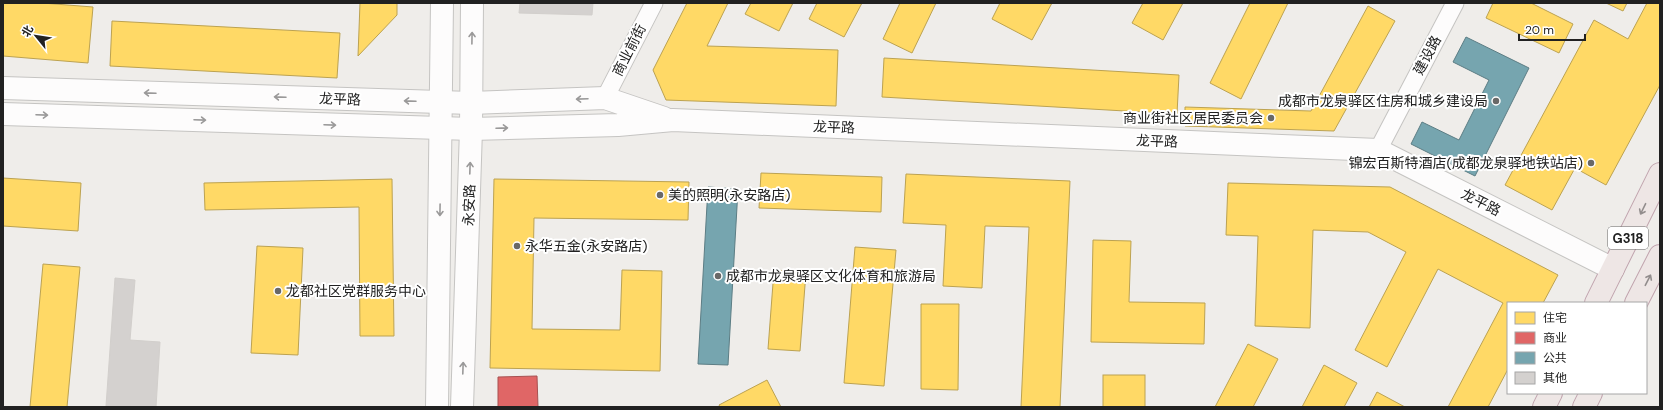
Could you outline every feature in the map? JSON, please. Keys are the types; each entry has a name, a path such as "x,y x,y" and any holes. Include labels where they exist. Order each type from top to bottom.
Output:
{"highway":[{"name":"G318","path":"1597,302 1660,174"},
{"name":"G318","path":"1637,302 1660,256"},
{"path":"1544,407 1550,394"},
{"path":"1584,407 1590,394"}],"street":[{"path":"437,407 442,3"},
{"name":"永安路","path":"462,407 471,129 472,3"},
{"name":"商业前街","path":"605,98 654,3"},
{"name":"建设路","path":"1378,150 1454,3"},
{"name":"龙平路","path":"3,88 440,102 605,98 673,120"},
{"name":"龙平路","path":"3,114 471,129 618,125 673,120 1378,150 1613,270"}],"building: 住宅":[{"path":"3,3 42,3 93,7 88,63 3,56"},
{"path":"360,3 397,3 397,15 358,56"},
{"path":"687,3 728,3 707,46 838,50 836,106 666,100 653,70"},
{"path":"751,3 793,3 779,31 745,14"},
{"path":"817,3 862,3 844,37 809,19"},
{"path":"900,3 936,3 912,53 883,39"},
{"path":"1000,3 1052,3 1032,40 992,19"},
{"path":"1143,3 1183,3 1163,40 1132,23"},
{"path":"1250,3 1288,3 1241,99 1210,83"},
{"path":"1493,3 1531,3 1573,24 1559,53 1486,18"},
{"path":"1606,3 1627,3 1623,11"},
{"path":"1647,3 1660,3 1660,85 1606,185 1575,168 1552,210 1505,185 1594,20 1628,39"},
{"path":"1368,6 1395,21 1334,131 1185,126 1185,107 1311,111"},
{"path":"112,21 340,33 337,78 110,66"},
{"path":"884,58 1179,75 1177,114 882,97"},
{"path":"761,173 882,177 881,212 759,208"},
{"path":"906,174 1070,181 1060,407 1021,407 1029,227 985,226 982,288 943,286 946,225 903,223"},
{"path":"3,178 81,183 78,231 3,226"},
{"path":"392,179 394,336 360,336 359,207 205,210 204,183"},
{"path":"494,179 689,182 688,220 534,218 532,329 620,330 622,270 662,271 660,371 490,368"},
{"path":"1228,183 1390,187 1558,275 1544,302 1507,302 1507,371 1488,407 1448,407 1503,303 1438,269 1387,367 1355,350 1406,252 1368,232 1313,230 1310,328 1255,326 1258,236 1226,235"},
{"path":"1093,240 1131,241 1129,302 1205,303 1204,344 1091,342"},
{"path":"257,246 303,248 298,355 251,353"},
{"path":"855,247 896,250 884,386 844,383"},
{"path":"43,264 80,267 67,407 30,407"},
{"path":"774,270 806,272 800,351 768,349"},
{"path":"921,304 959,304 958,390 921,389"},
{"path":"1248,344 1278,359 1253,407 1215,407"},
{"path":"1324,365 1357,383 1344,407 1302,407"},
{"path":"1103,375 1145,375 1145,407 1103,407"},
{"path":"767,380 781,407 720,407 719,405"},
{"path":"1377,392 1405,407 1369,407"}],"building: 商业":[{"path":"537,376 538,407 498,407 498,377"}],"building: 公共":[{"name":"成都市龙泉驿区住房和城乡建设局","path":"1466,37 1529,68 1475,176 1411,144 1422,122 1459,140 1489,80 1453,62"},
{"name":"成都市龙泉驿区文化体育和旅游局","path":"708,187 738,189 728,365 698,364"}],"building: 其他":[{"path":"520,3 593,3 592,15 519,13"},
{"path":"115,278 135,280 130,340 160,342 156,407 106,406"}],"place":[{"name":"成都市龙泉驿区住房和城乡建设局","path":"1496,101"},
{"name":"商业街社区居民委员会","path":"1271,118"},
{"name":"锦宏百斯特酒店(成都龙泉驿地铁站店)","path":"1591,163"},
{"name":"美的照明(永安路店)","path":"660,195"},
{"name":"永华五金(永安路店)","path":"517,246"},
{"name":"成都市龙泉驿区文化体育和旅游局","path":"718,276"},
{"name":"龙都社区党群服务中心","path":"278,291"}]}
